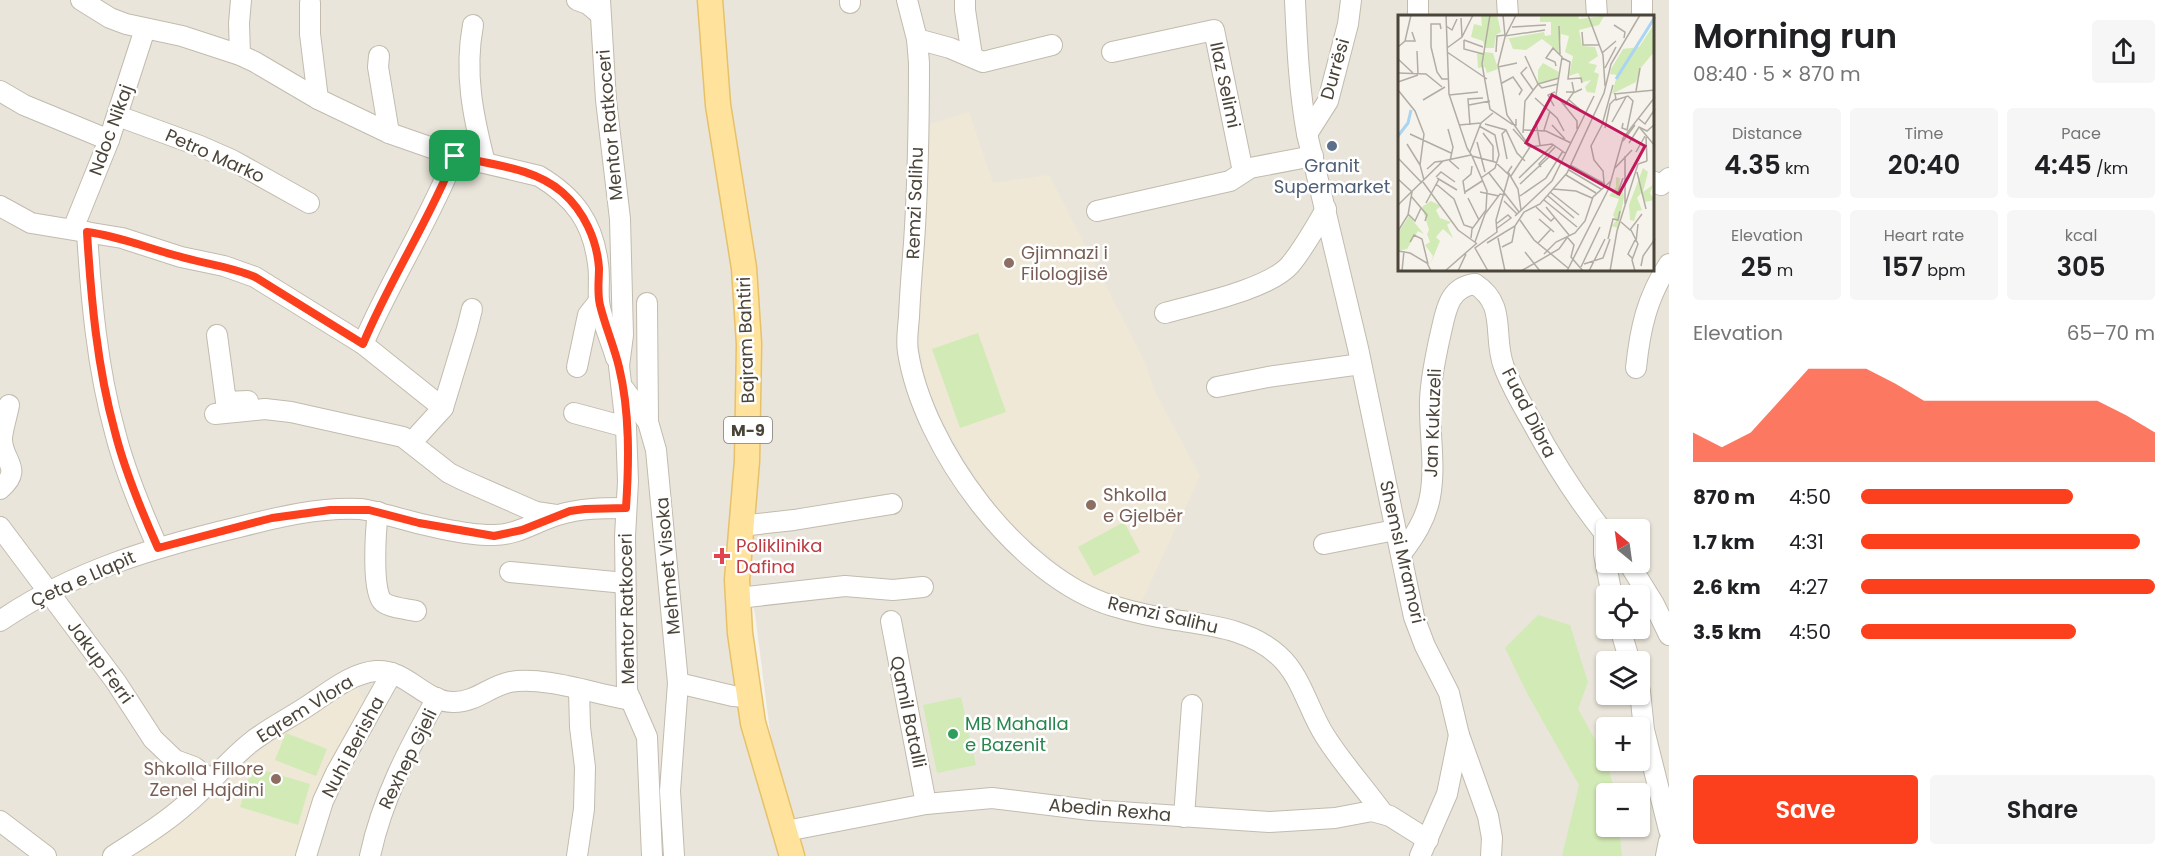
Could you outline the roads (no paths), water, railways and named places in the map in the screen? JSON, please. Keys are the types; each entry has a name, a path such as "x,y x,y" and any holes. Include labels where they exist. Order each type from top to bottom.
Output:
{"main road":[{"name":"Bajram Bahtiri","path":"710,0 718,105 744,268 748,333 747,461 740,525 738,598 748,697 753,723 792,856"}],"street":[{"path":"81,0 110,18 146,29 182,36 240,55 318,99 389,133 455,156 539,176 562,192 576,206 591,232 598,266 599,302 619,366"},
{"path":"240,55 241,0"},
{"path":"577,0 600,7"},
{"name":"Remzi Salihu","path":"907,0 917,39 919,63 917,168 907,348 915,384 949,458 978,501 1006,535 1024,552 1068,585 1111,605 1175,620 1215,625 1252,638 1278,655 1297,678 1324,735 1382,812"},
{"path":"965,0 972,56"},
{"name":"Shemsi Mramori","path":"1295,0 1300,78 1307,134 1361,364 1414,616 1425,646 1449,693 1459,735 1488,816 1492,838 1491,856"},
{"name":"Durrësi","path":"1307,134 1328,100 1348,24 1351,0"},
{"path":"1507,0 1508,15"},
{"path":"1596,0 1597,15"},
{"path":"310,3 310,34 318,99"},
{"name":"Mentor Ratkoceri","path":"600,7 606,100 620,219 622,335 619,366 623,387 628,481 625,583 627,690 647,737 651,856"},
{"path":"473,25 469,46 469,91 485,163"},
{"name":"Ndoc Nikaj","path":"80,231 146,29"},
{"name":"Ilaz Selimi","path":"1112,52 1214,30 1243,172"},
{"path":"917,39 972,56 983,62 1052,45"},
{"path":"379,56 378,66 389,133"},
{"path":"0,91 24,105 109,140"},
{"name":"Petro Marko","path":"118,116 232,160 309,203"},
{"path":"363,344 377,310 440,194 455,156"},
{"path":"1097,212 1230,181 1250,168 1313,156"},
{"path":"1654,182 1661,185 1669,178"},
{"path":"0,206 32,223 122,238 255,277 363,344 443,408"},
{"path":"1165,313 1268,281 1289,266 1326,210"},
{"path":"80,231 89,266 100,359 115,433 131,482 158,548"},
{"path":"1636,369 1640,333 1653,294 1669,264"},
{"name":"Fuad Dibra","path":"1480,277 1497,311 1499,349 1513,388 1550,456 1596,522"},
{"name":"Jan Kukuzeli","path":"1401,554 1423,520 1430,498 1433,468 1430,402 1432,377 1446,308 1451,297 1458,290 1480,277"},
{"path":"577,367 588,315 599,302"},
{"path":"647,303 648,422"},
{"path":"411,443 443,408 472,309"},
{"path":"218,335 226,402 278,402 296,405 317,411 346,424"},
{"path":"1217,387 1268,377 1361,364"},
{"name":"Mehmet Visoka","path":"623,387 648,422 656,450 661,485 678,682 670,791 674,856"},
{"path":"0,489 10,478 13,469 2,440 9,405"},
{"path":"215,414 265,409 291,412 403,437 449,473 536,512 556,516"},
{"path":"574,413 626,427"},
{"path":"740,525 794,520 891,504"},
{"name":"Çeta e Llapit","path":"0,621 49,591 108,564 185,539 301,513 360,509 494,536 522,530 556,516 585,509 626,508"},
{"path":"378,512 375,533 379,595 386,603 416,611"},
{"name":"Jakup Ferri","path":"0,527 116,682 153,739 175,760 194,767 213,781"},
{"path":"1324,544 1395,530"},
{"path":"510,572 625,583"},
{"path":"1635,573 1654,604 1669,635"},
{"path":"738,598 845,586 893,590 923,587"},
{"name":"Qamil Batalli","path":"891,621 926,804"},
{"name":"Eqrem Vlora","path":"114,856 182,809 249,744 340,684 365,673 378,671 392,673 411,681 446,702 468,701 508,683 522,681 551,683 631,700"},
{"name":"Nuhi Berisha","path":"306,856 336,773 392,673"},
{"path":"678,682 733,696 748,697"},
{"path":"577,856 584,809 585,767 580,727 579,690"},
{"name":"Rexhep Gjeli","path":"370,856 385,801 407,753 437,698"},
{"path":"1184,817 1192,705"},
{"path":"1641,705 1644,730 1669,830"},
{"path":"1382,812 1424,848 1446,794 1459,735"},
{"path":"649,792 670,791"},
{"name":"Abedin Rexha","path":"786,831 926,804 992,798 1090,810 1269,822 1335,818 1372,811 1382,812"},
{"path":"1,825 46,856"},
{"path":"1666,856 1669,841"}],"place":[{"name":"Granit Supermarket","path":"1332,146"},
{"name":"Gjimnazi i Filologjisë","path":"1009,263"},
{"name":"Shkolla e Gjelbër","path":"1091,505"},
{"name":"Poliklinika Dafina","path":"722,556"},
{"name":"MB Mahalla e Bazenit","path":"953,734"},
{"name":"Shkolla Fillore Zenel Hajdini","path":"276,779"}]}
